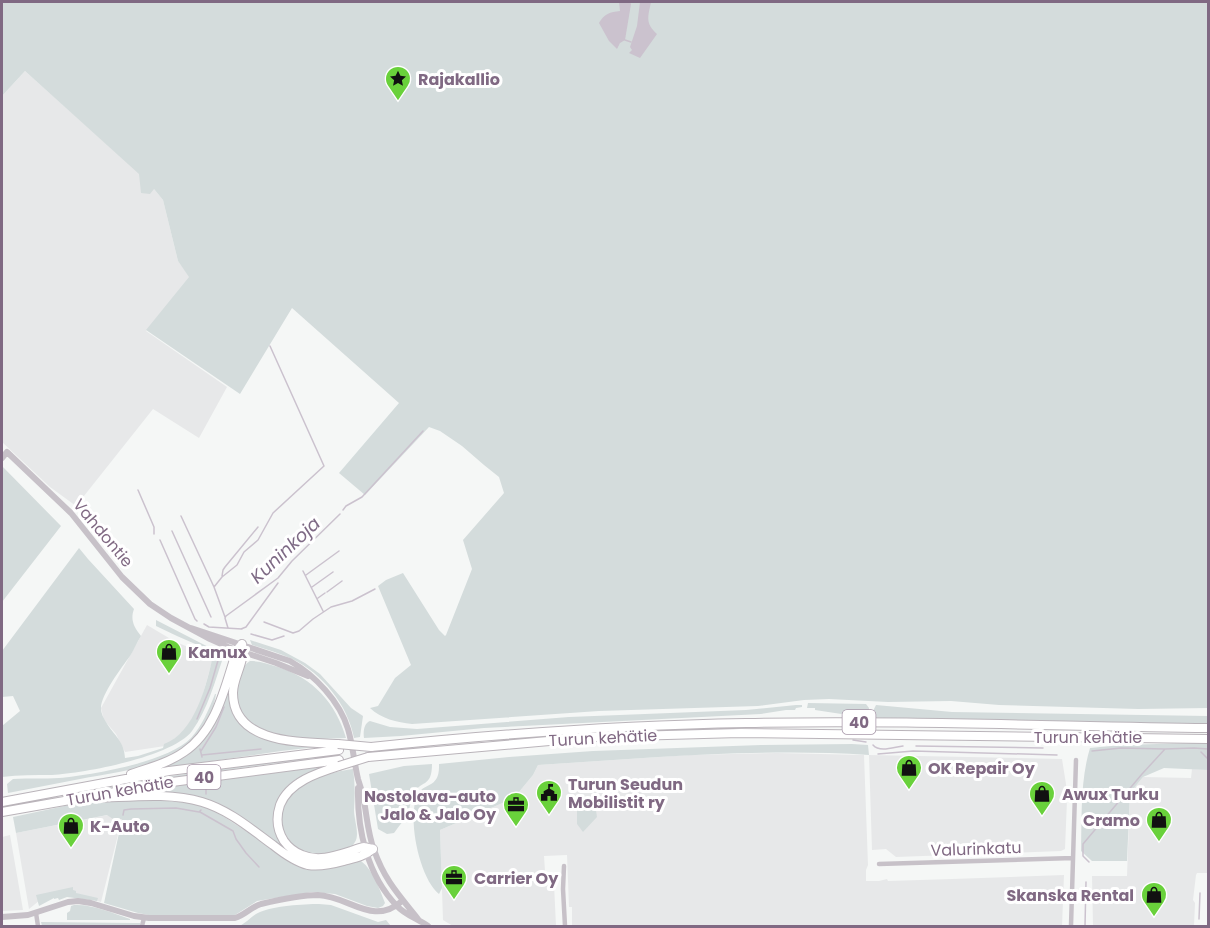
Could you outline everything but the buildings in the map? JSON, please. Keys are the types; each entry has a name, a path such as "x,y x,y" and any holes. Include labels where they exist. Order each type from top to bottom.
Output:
{"highway":[{"path":"241,649 233,695 237,712 245,722 257,732 274,739 338,747"},
{"path":"113,781 175,758 199,739 210,725 217,710 241,649"},
{"name":"Turun kehätie","path":"2,802 180,770 338,747 373,747 594,728 747,723 871,723 1209,728"},
{"name":"Turun kehätie","path":"2,812 172,782 339,763 372,757 583,738 740,732 1209,739"},
{"path":"339,763 290,790 280,807 277,819 282,837 290,848 312,858 368,850"},
{"path":"69,799 153,797 192,800 219,808 283,852 309,865 327,865 368,850"}],"street":[{"name":"Vahdontie","path":"2,445 71,513 137,593 158,609 191,628 241,649 290,661 301,667 331,697 342,715 350,738 363,798 368,850 375,873 407,914 428,927"},
{"path":"2,458 8,452"},
{"path":"1071,927 1076,760"},
{"name":"Valurinkatu","path":"879,864 1073,858"},
{"path":"564,866 565,927"},
{"path":"2,917 36,913 78,901 156,919 235,918 261,904 317,895 335,898 373,912 388,910 400,904"},
{"path":"36,913 38,927"},
{"path":"142,927 144,918"}],"shaded area":[{"path":"2,2 1208,2 1208,708 1138,709 999,705 951,701 888,702 829,699 758,706 599,711 412,724 379,715 370,708 378,706 395,678 411,665 378,586 403,573 445,636 472,569 463,540 504,493 499,477 462,446 440,431 429,427 365,495 339,473 399,403 292,308 240,394 146,330 189,277 178,261 163,200 154,189 150,194 141,193 139,174 25,71 2,96"},
{"path":"619,2 630,2 631,4 625,40 617,49 609,41 599,23 608,14 620,11"},
{"path":"640,2 651,2 648,20 657,34 640,58 629,53 632,50 630,47 637,26"},
{"path":"25,71 140,174 140,183 154,189 163,200 178,261 190,277 146,331 227,387 199,438 153,409 76,506 50,487 2,442 2,96"},
{"path":"2,466 61,526 2,602"},
{"path":"79,548 134,609 133,623 141,636 108,689 102,703 103,716 121,742 125,758 163,748 164,744 184,730 198,706 213,655 209,650 156,626 156,620 224,655 214,685 207,704 192,731 166,749 127,762 85,771 2,777 2,726 20,711 13,696 2,697 2,651"},
{"path":"147,625 174,641 213,658 196,714 183,732 165,746 125,752 116,734 104,720 101,708"},
{"path":"250,640 281,650 320,674 351,708 363,716 360,737 354,738 340,702 314,673 292,659 252,645"},
{"path":"250,661 291,672 312,685 329,703 342,725 346,738 283,737 254,727 244,717 237,695 240,674"},
{"path":"234,667 232,707 239,721 246,728 317,746 157,769 186,752 205,736 210,729"},
{"path":"215,694 212,711 204,728 193,741 164,759 131,769 8,793 7,784 13,779 59,778 90,774 129,766 165,754 191,738 205,717"},
{"path":"808,703 866,704 869,708 868,718 807,708"},
{"path":"802,705 802,707 761,714 484,728 364,738 365,726 370,721 390,727 417,729 569,717 746,710"},
{"path":"876,705 952,712 1208,716 1208,724 873,718"},
{"path":"1208,743 1208,770 1164,768 1143,777 1130,793 1127,861 1092,861 1081,851 1083,786 1090,748"},
{"path":"868,745 869,755 745,753 538,765 533,775 514,798 440,830 442,888 439,894 426,876 417,848 414,806 420,791 437,778 439,764 593,751"},
{"path":"339,753 339,756 175,778 11,805 171,776"},
{"path":"777,753 864,755 868,865 866,881 1064,875 1062,926 572,926 567,855 544,856 545,871 554,884 556,926 453,926 443,920 440,830 514,798 533,775 538,765 689,755"},
{"path":"869,755 1062,759 1067,800 1065,849 1061,851 896,857 886,849 872,850"},
{"path":"432,764 428,781 416,790 408,814 394,833 387,834 378,829 369,774 404,766"},
{"path":"321,767 322,769 295,780 285,790 277,802 274,816 279,834 302,858 355,852 356,854 326,861 297,858 206,799 175,794 124,793 170,786"},
{"path":"353,769 357,835 353,844 338,852 316,855 298,850 283,832 282,808 289,794 310,780"},
{"path":"1192,769 1208,770 1208,873 1197,873 1196,875 1193,900 1195,903 1194,926 1093,926 1092,876 1127,876 1130,793 1143,777 1191,778"},
{"path":"156,800 192,803 215,811 291,863 299,866 311,868 361,861 373,875 385,903 378,908 335,894 312,892 257,901 235,915 154,916 138,913 104,903 122,819 113,819 107,815 16,833 13,817 74,804"},
{"path":"579,801 592,801 591,804 595,804 597,817 583,832 577,824"},
{"path":"108,815 122,819 101,902 68,892 45,896 29,909 16,833"},
{"path":"10,835 23,910 2,911 2,837"},
{"path":"73,887 76,893 98,898 97,901 67,897 59,900 54,898 39,906 36,895"},
{"path":"319,904 331,905 378,922 386,920 391,926 239,926 257,913 266,910"},
{"path":"74,905 95,907 130,920 67,920 67,913"},
{"path":"41,922 140,923 140,926 42,926"}],"waterway":[{"path":"625,40 631,42"},
{"path":"214,587 237,565 244,552 258,540 273,513 324,466 270,346"},
{"name":"Kuninkoja","path":"343,510 362,497 423,431"},
{"path":"138,490 154,527 154,534"},
{"name":"Kuninkoja","path":"228,628 226,616 278,578 340,514"},
{"path":"181,516 214,587 225,617"},
{"path":"222,576 225,567 258,527"},
{"path":"172,531 211,617"},
{"path":"160,540 197,621"},
{"path":"306,575 339,551"},
{"path":"303,571 323,611"},
{"path":"312,587 333,572"},
{"path":"327,592 342,581"},
{"path":"241,629 246,627 278,583"},
{"path":"264,622 293,633 331,607 352,601 375,589"},
{"path":"318,598 325,593"},
{"path":"204,624 209,627 242,629"},
{"path":"251,634 272,640 284,636"},
{"name":"Kuninkoja","path":"197,719 210,688 219,657"},
{"path":"201,751 216,727 224,707"},
{"path":"853,740 866,742"},
{"path":"873,745 879,749 903,746"},
{"path":"916,746 1043,748"},
{"path":"1089,862 1083,856 1083,844 1165,749 1121,748 1092,751"},
{"name":"Kuninkoja","path":"200,749 202,757"},
{"path":"202,755 261,749"},
{"path":"1165,749 1208,749"},
{"path":"878,754 913,751 1057,755"},
{"path":"1201,752 1208,759"},
{"name":"Kuninkoja","path":"206,788 206,794"},
{"name":"Kuninkoja","path":"123,815 124,810 131,809 176,808 199,812 201,810"},
{"path":"200,812 233,831 246,853 259,867"},
{"path":"1085,926 1086,882"},
{"path":"1199,919 1200,893"}],"place":[{"name":"Rajakallio","path":"398,102"},
{"name":"Kamux","path":"169,675"},
{"name":"OK Repair Oy","path":"909,791"},
{"name":"Turun Seudun Mobilistit ry","path":"549,816"},
{"name":"Awux Turku","path":"1042,817"},
{"name":"Nostolava-auto Jalo & Jalo Oy","path":"516,828"},
{"name":"Cramo","path":"1159,843"},
{"name":"K-Auto","path":"71,849"},
{"name":"Carrier Oy","path":"454,901"},
{"name":"Skanska Rental","path":"1154,918"}]}
